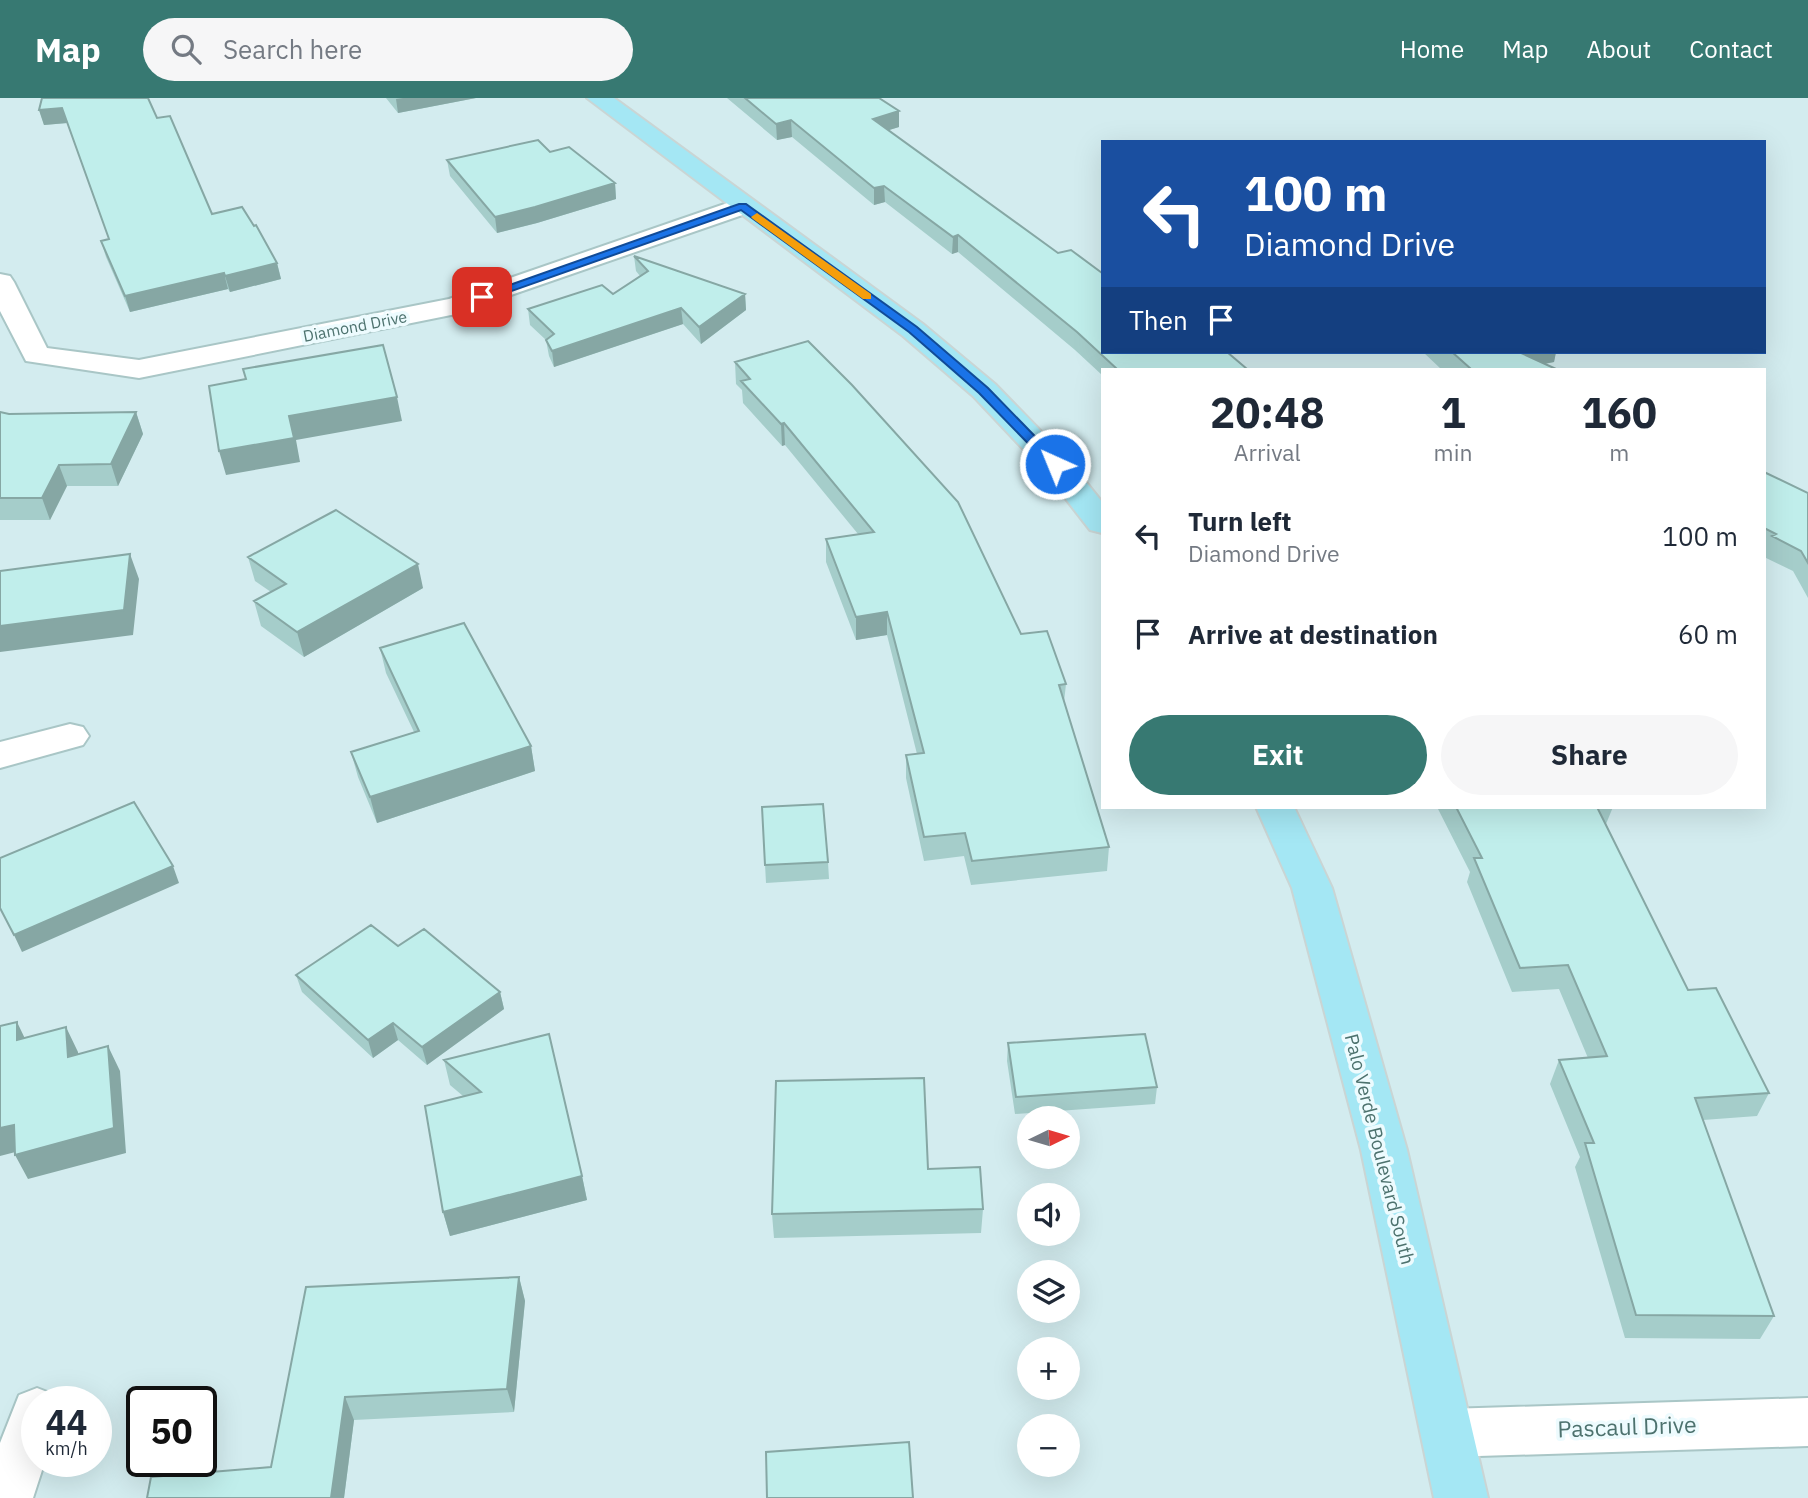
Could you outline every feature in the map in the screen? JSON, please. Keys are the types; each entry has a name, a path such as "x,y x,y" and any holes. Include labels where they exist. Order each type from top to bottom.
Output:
{"main road":[{"path":"599,98 913,330 984,390 1055,464 1101,522"},
{"name":"Palo Verde Boulevard South","path":"1277,809 1312,888 1381,1136 1461,1498"}],"street":[{"name":"Diamond Drive","path":"0,282 36,355 139,369 456,306 742,206"},
{"path":"0,755 70,736"},
{"name":"Pascaul Drive","path":"1447,1433 1808,1422"},
{"path":"6,1498 21,1457"}],"shaded area":[{"path":"0,98 1808,98 1808,1498 0,1498"}],"building":[{"path":"42,98 148,98 157,118 170,116 212,214 242,207 254,226 256,225 277,263 125,296 101,241 109,239 62,108 39,110"},
{"path":"745,98 879,98 899,111 873,119 1058,253 1071,250 1101,272 1101,354 1229,354 1246,368 1116,368 1077,332 958,235 953,237 884,186 874,188 791,120 776,124"},
{"path":"538,140 550,152 569,147 615,183 495,217 447,160"},
{"path":"634,256 745,294 699,327 681,308 552,351 546,340 554,334 528,309 602,285 613,294 648,271"},
{"path":"808,341 852,385 958,502 1021,634 1047,631 1066,684 1059,685 1109,847 972,861 965,833 924,837 906,755 924,753 887,612 856,617 826,539 874,532 784,423 781,424 741,381 750,379 735,362"},
{"path":"383,345 397,397 289,416 294,438 219,451 209,386 246,379 243,369"},
{"path":"1454,354 1523,354 1554,368 1470,368"},
{"path":"0,412 136,412 111,464 59,465 42,498 0,498"},
{"path":"1766,473 1808,493 1808,563 1801,551 1772,536 1776,534 1766,529"},
{"path":"336,510 418,564 297,632 254,601 286,584 248,557"},
{"path":"130,554 124,610 0,626 0,571"},
{"path":"464,623 531,746 370,797 351,752 419,731 380,648"},
{"path":"134,802 173,866 14,935 0,908 0,858"},
{"path":"823,804 828,862 765,865 762,807"},
{"path":"1457,809 1598,809 1688,990 1716,988 1769,1093 1695,1098 1774,1316 1636,1315 1585,1143 1594,1143 1559,1060 1607,1056 1568,965 1520,968 1474,858 1482,858"},
{"path":"371,925 398,946 424,929 500,992 422,1047 393,1023 368,1040 296,975"},
{"path":"17,1022 17,1040 66,1027 68,1057 108,1046 114,1128 15,1155 14,1125 0,1128 0,1026"},
{"path":"549,1034 582,1176 443,1212 425,1106 481,1092 444,1060"},
{"path":"1145,1034 1157,1087 1016,1097 1008,1043"},
{"path":"924,1078 928,1169 980,1167 983,1209 772,1214 776,1081"},
{"path":"519,1277 507,1389 345,1397 331,1498 147,1498 151,1477 217,1477 217,1472 271,1467 306,1287"},
{"path":"909,1442 913,1498 767,1498 766,1452"}],"slow traffic":[{"path":"757,217 867,297"}],"route":[{"path":"482,297 742,206 913,330 984,390 1055,464"}]}
